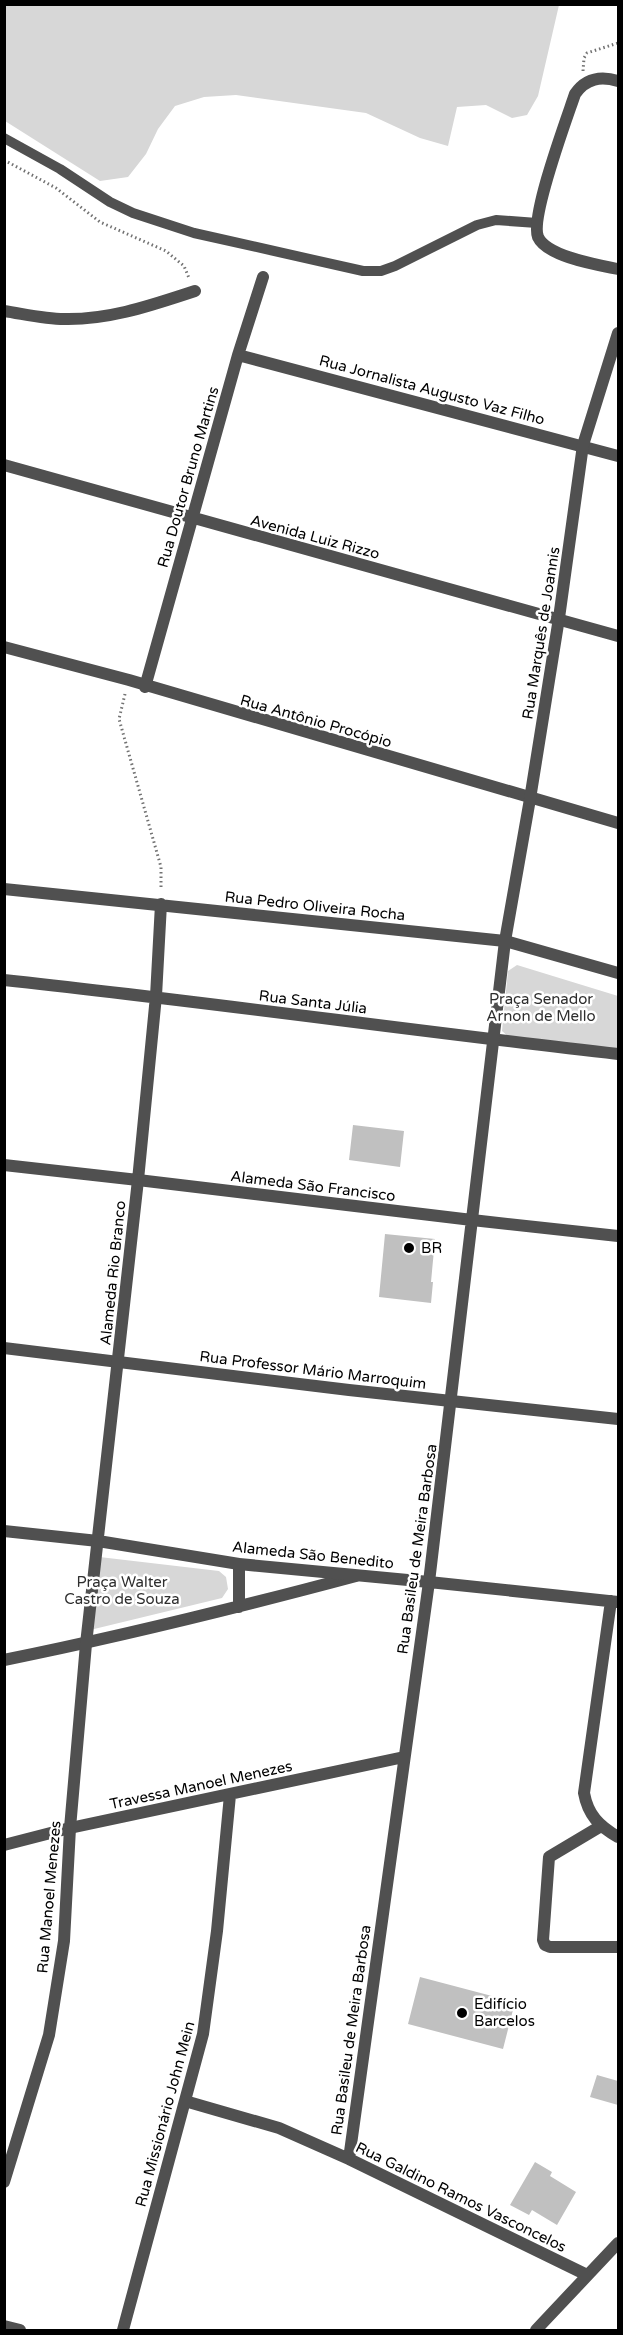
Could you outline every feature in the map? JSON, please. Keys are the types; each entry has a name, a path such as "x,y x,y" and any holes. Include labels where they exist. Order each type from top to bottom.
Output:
{"street":[{"path":"618,81 601,78 587,82 575,94 551,167 537,223 538,237 550,248 591,264 618,269"},
{"name":"Rua Doutor Bruno Martins","path":"145,687 238,355 263,277"},
{"path":"4,311 61,319 94,319 140,309 195,291"},
{"name":"Rua Marquês de Joannis","path":"505,941 559,618 583,445 618,333"},
{"name":"Rua Jornalista Augusto Vaz Filho","path":"238,355 618,456"},
{"name":"Avenida Luiz Rizzo","path":"4,465 618,636"},
{"name":"Rua Antônio Procópio","path":"4,647 129,680 145,687 618,823"},
{"name":"Rua Pedro Oliveira Rocha","path":"4,888 505,941 618,973"},
{"name":"Alameda Rio Branco","path":"86,1644 138,1180 156,996 161,904"},
{"name":"Rua Basileu de Meira Barbosa","path":"349,2159 429,1582 505,941"},
{"name":"Rua Santa Júlia","path":"4,980 156,996 493,1040 618,1053"},
{"name":"Alameda São Francisco","path":"4,1165 618,1236"},
{"name":"Rua Professor Mário Marroquim","path":"4,1348 452,1402 618,1419"},
{"name":"Alameda São Benedito","path":"4,1531 98,1541 239,1564 615,1602"},
{"path":"239,1564 239,1607"},
{"path":"4,1660 86,1644 360,1575"},
{"path":"615,1602 584,1793 590,1815 601,1826 618,1837"},
{"name":"Rua Manoel Menezes","path":"4,2182 49,2035 64,1941 70,1828 86,1644"},
{"name":"Travessa Manoel Menezes","path":"4,1845 70,1828 404,1757"},
{"name":"Rua Missionário John Mein","path":"123,2331 203,2034 217,1931 230,1795"},
{"path":"601,1826 549,1857 543,1940 544,1945 550,1947 618,1947"},
{"name":"Rua Galdino Ramos Vasconcelos","path":"185,2101 279,2128 349,2159 587,2275"},
{"path":"536,2331 618,2243"},
{"path":"4,2326 20,2331"}],"lane":[{"path":"4,138 60,169 110,202 133,213 194,233 363,271 381,272 477,225 496,220 537,223"}],"path":[{"path":"587,82 583,69 587,52 618,44"},
{"path":"4,160 56,188 100,222 166,251 184,266 195,291"},
{"path":"129,680 119,719 161,867 161,904"}],"green space":[{"path":"4,5 559,5 538,96 527,115 512,118 486,105 457,107 448,146 420,138 366,113 236,95 204,97 175,106 158,129 146,154 128,177 100,181 5,121"},
{"name":"Praça Senador Arnon de Mello","path":"517,965 618,996 618,1052 510,1038 502,1031 508,971"},
{"name":"Praça Walter Castro de Souza","path":"91,1556 219,1571 226,1577 228,1589 222,1598 90,1630"}],"building":[{"path":"353,1125 404,1131 400,1167 349,1160"},
{"path":"385,1234 435,1239 431,1303 379,1297"},
{"name":"Edifício Barcelos","path":"420,1977 515,2002 503,2049 408,2024"},
{"path":"597,2075 618,2081 618,2105 590,2097"},
{"path":"535,2162 552,2172 550,2176 576,2192 557,2225 532,2210 529,2215 510,2205"}],"place":[{"name":"BR","path":"409,1248"},
{"name":"Edifício Barcelos","path":"462,2013"}]}
